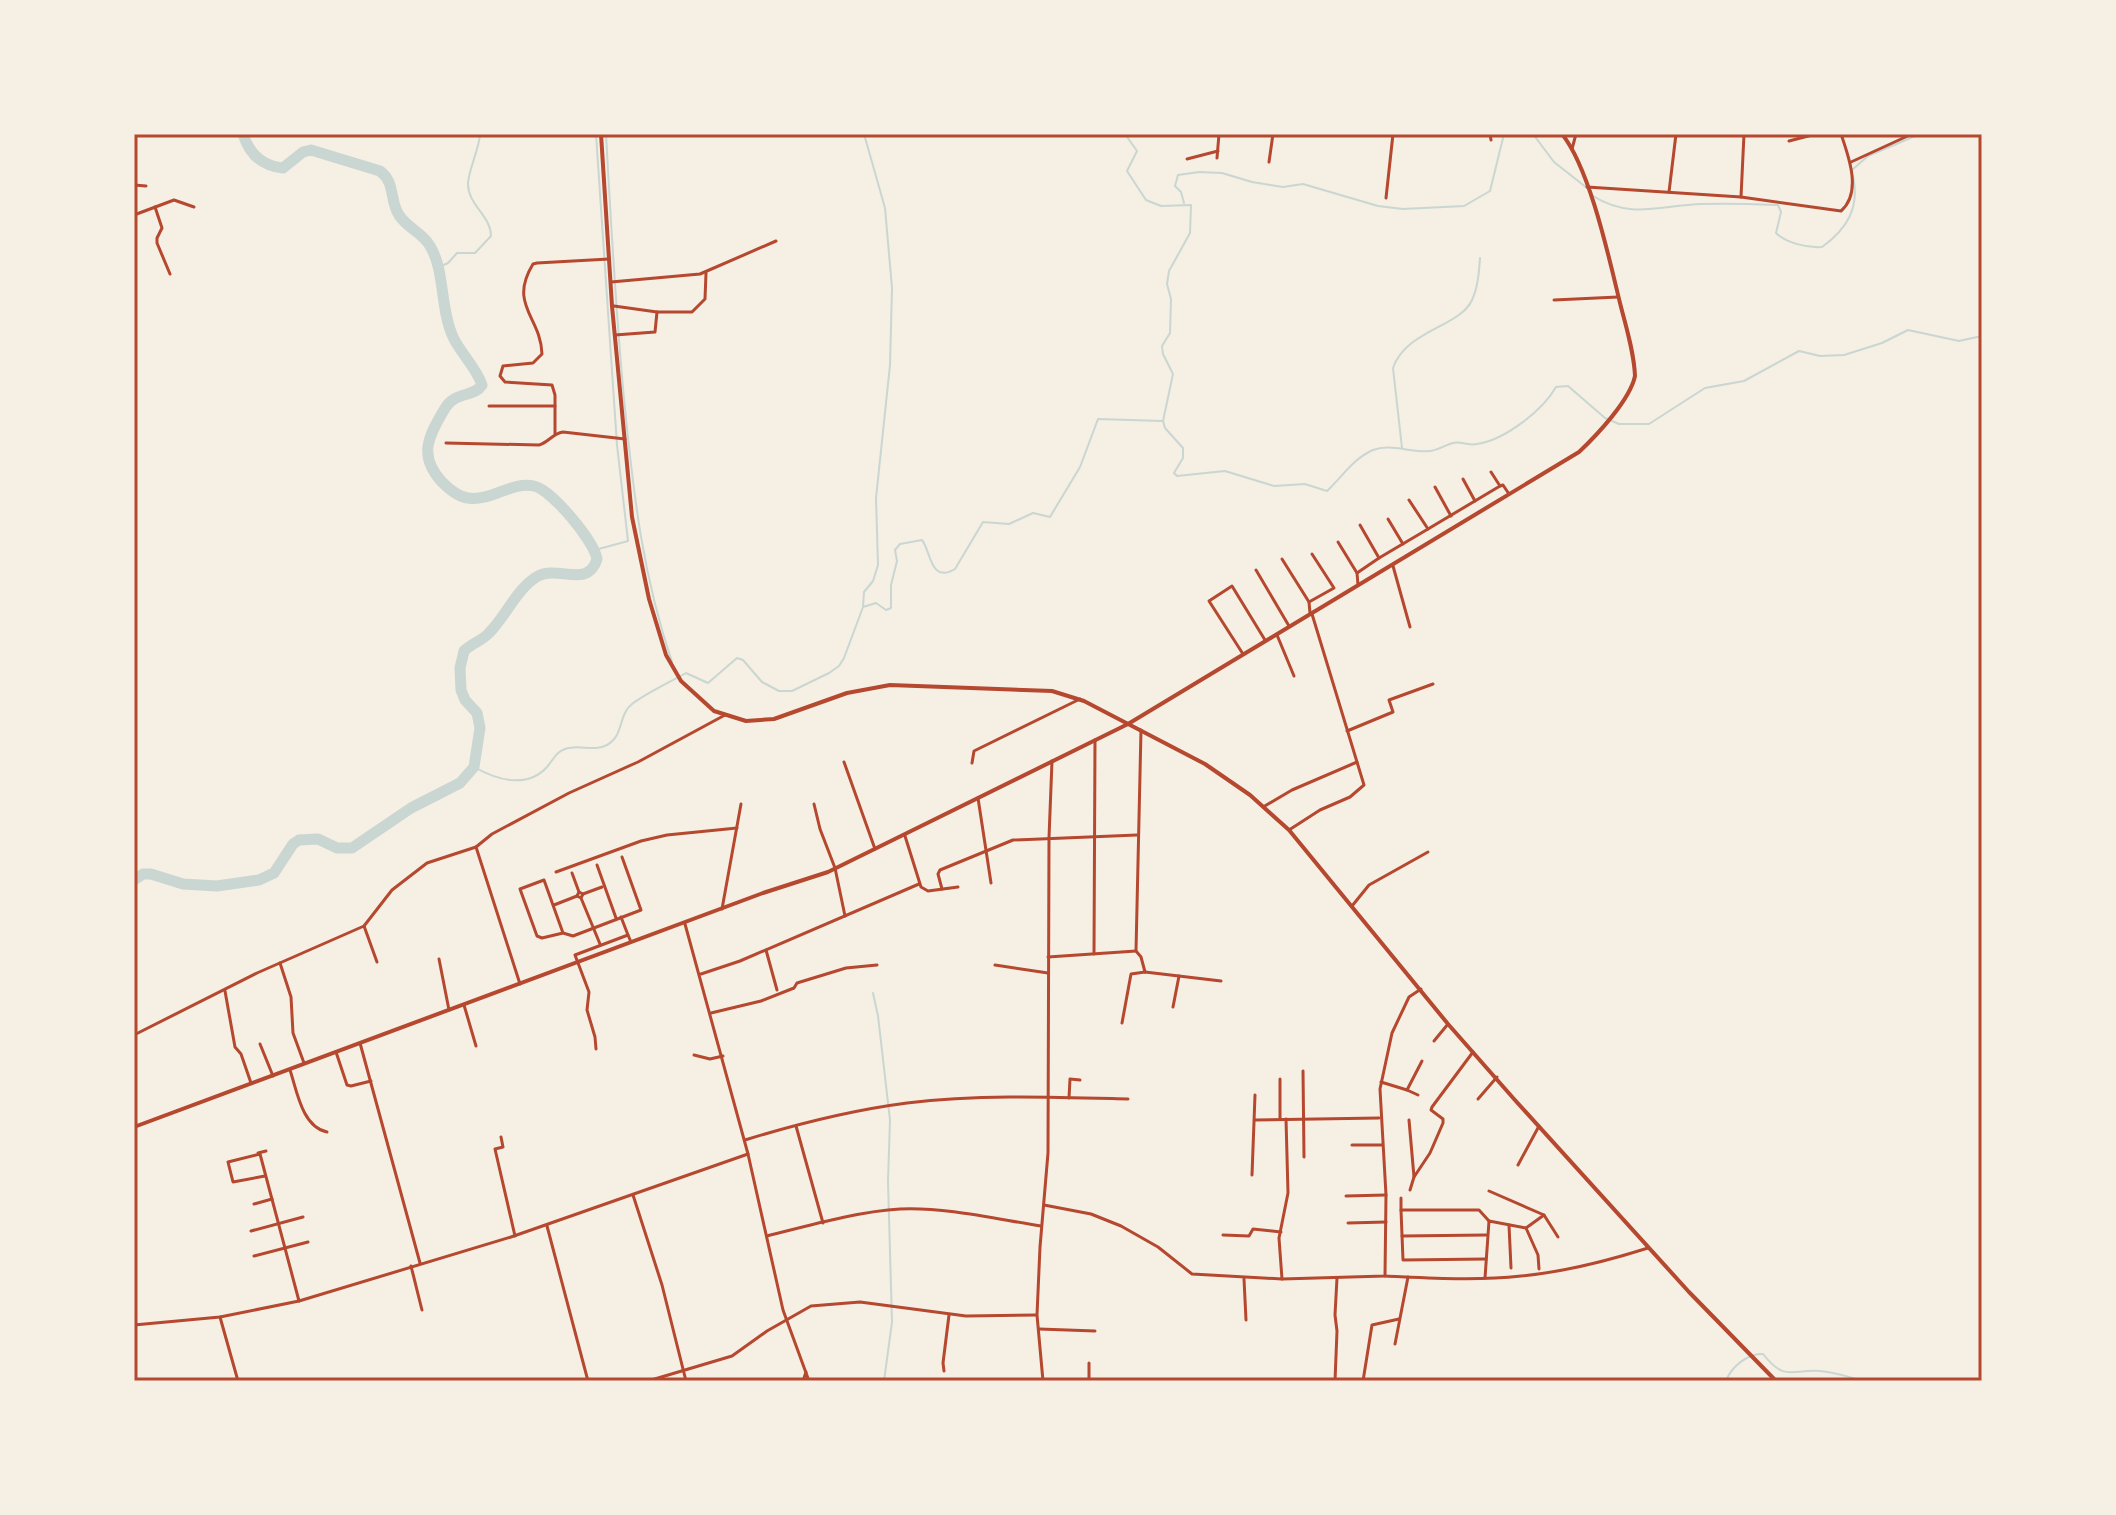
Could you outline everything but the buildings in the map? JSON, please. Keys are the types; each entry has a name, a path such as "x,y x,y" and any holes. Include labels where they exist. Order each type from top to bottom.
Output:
{"street":[{"path":"601,134 605,259 613,282 622,438 632,517 639,556 666,655 681,681 701,701 725,715 761,721 847,693 890,685 1052,691 1080,699 1205,764 1289,830 1448,1024 1648,1248 1776,1381"},
{"path":"1217,158 1219,134"},
{"path":"1269,162 1273,134"},
{"path":"1386,198 1393,134"},
{"path":"1490,134 1491,140"},
{"path":"134,1127 835,868 1128,724 1579,452 1633,386 1635,376 1590,193 1572,149 1562,134"},
{"path":"1572,149 1576,134"},
{"path":"1669,192 1676,134"},
{"path":"1741,197 1744,134"},
{"path":"1789,141 1816,134"},
{"path":"1587,187 1741,197 1841,211 1848,204 1851,193 1851,162 1841,134"},
{"path":"1851,162 1912,134"},
{"path":"1187,159 1218,151"},
{"path":"134,185 146,186"},
{"path":"134,215 176,200 194,207"},
{"path":"155,207 162,228 157,243 170,274"},
{"path":"613,282 706,273 776,241"},
{"path":"555,434 552,385 505,382 500,376 503,366 533,363 542,354 539,334 523,302 528,273 537,263 605,259"},
{"path":"614,306 657,312 692,312 705,299 706,273"},
{"path":"1554,300 1618,297"},
{"path":"617,335 655,332 657,312"},
{"path":"489,406 555,406"},
{"path":"446,443 539,445 547,443 555,434 571,432 622,438"},
{"path":"1491,472 1509,494"},
{"path":"1463,479 1475,501"},
{"path":"1357,573 1500,486"},
{"path":"1435,487 1451,516"},
{"path":"1409,500 1428,529"},
{"path":"1388,519 1403,544"},
{"path":"1360,525 1379,558"},
{"path":"1338,542 1357,573 1358,586"},
{"path":"1309,602 1334,588 1312,554"},
{"path":"1282,559 1309,602 1364,785 1362,789 1289,830"},
{"path":"1393,563 1410,627"},
{"path":"1256,570 1289,626"},
{"path":"1243,654 1209,601 1232,586 1265,640"},
{"path":"1277,635 1294,676"},
{"path":"1347,731 1393,712 1389,700 1433,684"},
{"path":"972,763 974,751 1080,699"},
{"path":"134,1035 280,963 364,926 392,890 427,863 476,847 492,834 569,793 638,762 725,715"},
{"path":"1141,730 1136,951 1145,972"},
{"path":"1094,954 1095,740"},
{"path":"1043,1381 1037,1315 1049,1097 1052,761"},
{"path":"844,762 875,849"},
{"path":"1263,807 1292,790 1357,762"},
{"path":"978,798 991,883"},
{"path":"722,909 741,804"},
{"path":"814,804 835,868 846,917"},
{"path":"556,872 654,838 737,828"},
{"path":"904,834 919,884 928,891 958,887"},
{"path":"942,889 938,872 1013,840 1137,835"},
{"path":"476,847 520,985"},
{"path":"1352,906 1369,885 1428,852"},
{"path":"563,933 544,880 520,889 536,935 542,938 563,933 573,936 618,917 639,912 641,908 622,857"},
{"path":"597,865 631,943"},
{"path":"572,873 600,944"},
{"path":"701,974 846,917 919,884"},
{"path":"554,905 604,886"},
{"path":"685,924 745,1140 787,1320 809,1381"},
{"path":"364,926 377,962"},
{"path":"596,1049 587,1010 589,992 575,956 576,953 628,935"},
{"path":"766,950 777,990"},
{"path":"1048,957 1136,951"},
{"path":"439,959 449,1010"},
{"path":"280,963 291,997 293,1033 304,1063"},
{"path":"711,1013 761,1001 794,988 797,983 846,968 877,965"},
{"path":"995,965 1048,973"},
{"path":"1122,1023 1131,974 1145,972 1221,981"},
{"path":"1173,1007 1179,976"},
{"path":"1385,1276 1386,1195 1380,1118 1381,1082 1392,1033 1406,1000 1421,989"},
{"path":"225,991 235,1047 241,1054 251,1083"},
{"path":"464,1005 476,1046"},
{"path":"1434,1041 1448,1024"},
{"path":"360,1043 420,1264"},
{"path":"260,1044 273,1076"},
{"path":"336,1052 347,1085 371,1081"},
{"path":"1410,1190 1443,1123 1443,1119 1431,1110 1432,1107 1473,1052"},
{"path":"694,1055 710,1059 723,1056"},
{"path":"1407,1090 1422,1061"},
{"path":"290,1070 307,1118 313,1127 327,1132"},
{"path":"1303,1071 1304,1157"},
{"path":"1478,1099 1497,1077"},
{"path":"1069,1098 1070,1079 1080,1080"},
{"path":"1280,1079 1280,1118"},
{"path":"1381,1082 1418,1095"},
{"path":"1252,1175 1255,1095"},
{"path":"745,1140 907,1103 1049,1097 1128,1099"},
{"path":"1255,1120 1380,1118"},
{"path":"1282,1279 1279,1254 1288,1193 1286,1119"},
{"path":"1409,1120 1414,1177"},
{"path":"796,1126 823,1223"},
{"path":"1518,1165 1539,1126"},
{"path":"501,1137 503,1147 495,1149 515,1236"},
{"path":"1352,1145 1382,1145"},
{"path":"265,1176 237,1182 230,1178 228,1166 229,1161 266,1151"},
{"path":"258,1153 299,1301"},
{"path":"134,1325 220,1317 299,1301 546,1226 748,1154"},
{"path":"1489,1191 1544,1215 1558,1237"},
{"path":"633,1195 662,1285 686,1381"},
{"path":"1346,1196 1386,1195"},
{"path":"1401,1198 1403,1260 1486,1259"},
{"path":"254,1204 272,1199"},
{"path":"1044,1205 1091,1214 1121,1226 1166,1252 1192,1274 1244,1278 1485,1278 1559,1271 1648,1248"},
{"path":"767,1236 900,1209 1041,1226"},
{"path":"1401,1210 1479,1210 1489,1221 1526,1228 1544,1215"},
{"path":"251,1231 303,1217"},
{"path":"1485,1278 1489,1221"},
{"path":"1348,1223 1386,1222"},
{"path":"1509,1225 1511,1268"},
{"path":"546,1226 588,1381"},
{"path":"1526,1228 1538,1255 1539,1269"},
{"path":"1223,1235 1249,1236 1253,1229 1281,1232"},
{"path":"1402,1236 1486,1235"},
{"path":"254,1256 308,1242"},
{"path":"411,1266 422,1310"},
{"path":"1395,1344 1408,1277"},
{"path":"1244,1278 1246,1320"},
{"path":"1335,1381 1337,1278"},
{"path":"648,1381 732,1356 767,1331 811,1306 860,1302 949,1315 1037,1315"},
{"path":"944,1371 949,1315"},
{"path":"220,1317 238,1381"},
{"path":"1363,1381 1372,1325 1393,1323 1399,1319"},
{"path":"1038,1329 1095,1331"},
{"path":"1089,1363 1089,1381"},
{"path":"803,1381 806,1372"}],"waterway":[{"path":"134,880 143,874 183,884 217,886 259,880 274,873 299,840 318,839 337,848 352,848 411,808 460,783 474,767 480,728 477,713 465,700 461,690 460,668 464,651 489,633 524,588 538,576 546,573 587,573 597,559 571,517 542,490 526,485 484,497 468,498 442,482 430,464 430,438 448,404 482,385 449,326 435,256 427,241 399,215 385,176 380,171 311,150 303,152 283,168 268,165 257,157 243,134"},
{"path":"437,268 448,263 457,253 475,253 491,236 468,184 480,134"},
{"path":"595,550 628,541 617,445 596,134"},
{"path":"606,134 619,341 632,474 647,568 672,662"},
{"path":"474,767 502,779 521,780 539,774 565,749 607,745 616,736 632,704 686,673 708,683 737,658 743,660 762,682 779,691 792,691 829,673 844,658 863,607 864,592 873,581 878,565 876,498 890,365 892,288 885,208 864,134"},
{"path":"1125,134 1137,151 1127,171 1146,200 1161,206 1191,205 1190,233 1169,271 1170,333 1162,346 1173,374 1163,421 1165,428 1183,448 1183,458 1174,473 1177,476 1225,471 1274,486 1305,484 1327,491 1354,463 1373,450 1387,447 1432,451 1453,443 1474,444 1499,437 1533,414 1556,387 1568,386 1605,418 1619,424 1649,424 1705,388 1744,381 1799,351 1820,356 1844,355 1882,343 1908,330 1959,341 1982,336"},
{"path":"1184,203 1181,192 1175,186 1178,175 1199,172 1222,173 1283,187 1303,184 1378,206 1403,209 1464,206 1490,191 1504,134"},
{"path":"1533,134 1554,162 1587,188"},
{"path":"1852,170 1868,156 1920,134"},
{"path":"1593,196 1621,208 1634,209 1702,204 1778,205 1781,212 1776,233 1797,244 1822,247 1850,217 1855,198 1853,176"},
{"path":"1402,448 1393,368 1409,345 1466,309 1476,290 1480,258"},
{"path":"863,607 876,603 886,610 891,608 891,585 897,561 895,550 900,544 922,540 932,564 947,573 955,569 983,522 1009,524 1033,513 1050,517 1080,467 1098,419 1162,421"},
{"path":"873,993 890,1120 888,1181 892,1322 884,1381"},
{"path":"1726,1381 1741,1362 1757,1354 1763,1354 1783,1371 1825,1372 1864,1381"}]}
